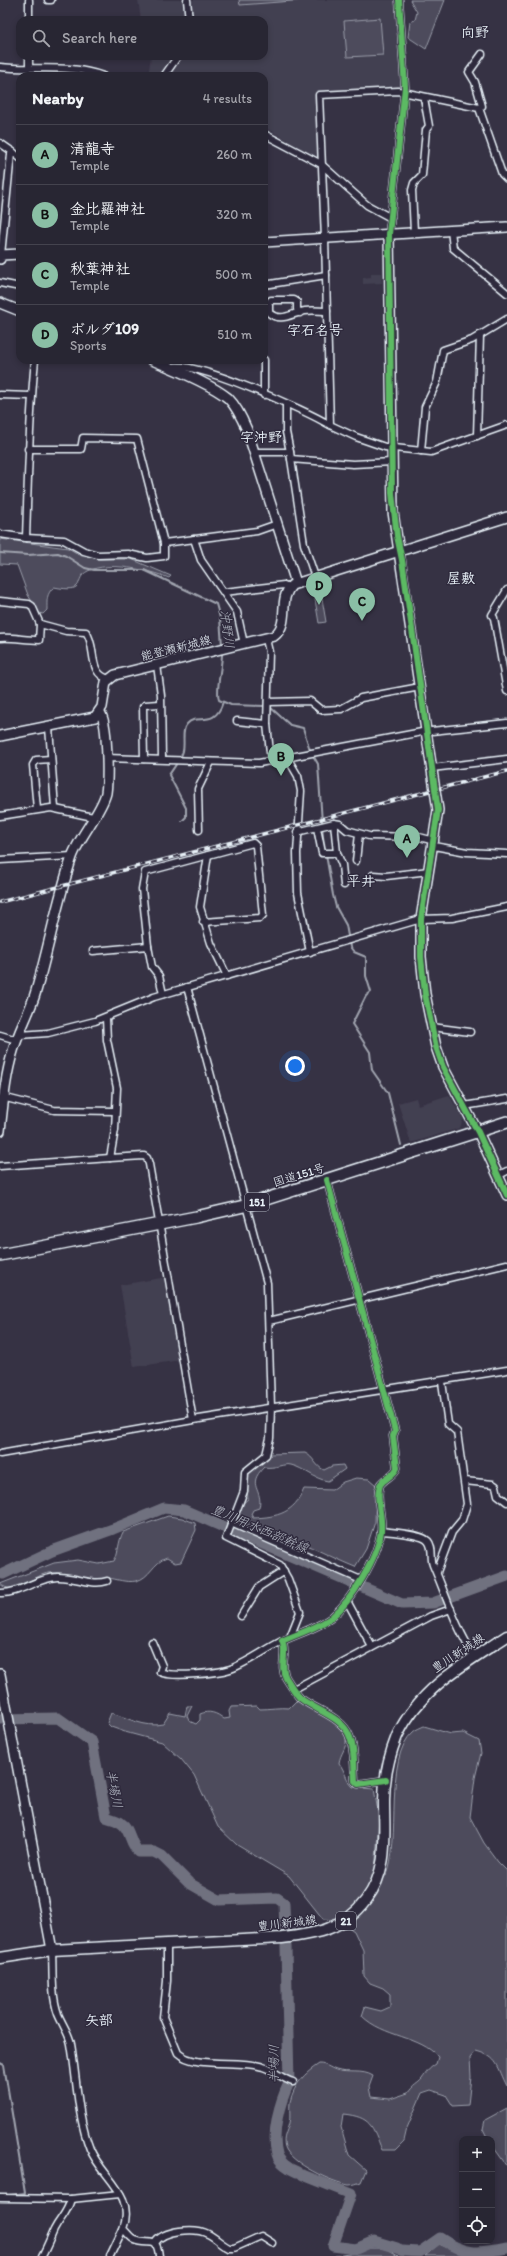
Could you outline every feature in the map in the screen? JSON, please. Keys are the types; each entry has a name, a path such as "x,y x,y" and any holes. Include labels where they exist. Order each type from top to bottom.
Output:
{"highway":[{"name":"国道151号","path":"0,1255 160,1225 244,1206 507,1122"}],"main road":[{"name":"豊川新城線","path":"0,1958 52,1950 310,1935 329,1930 345,1922 358,1910 371,1893 382,1869 386,1780 390,1757 397,1738 414,1708 434,1685 507,1636"}],"street":[{"path":"29,0 29,16"},
{"path":"187,0 189,16"},
{"path":"399,0 405,92 389,234 393,512 438,810 434,844 421,919 423,976 432,1027 443,1067 478,1132 503,1173 507,1195"},
{"path":"482,54 469,72 475,82 482,106 479,108 502,174 507,179"},
{"path":"28,68 29,60"},
{"path":"167,72 175,60"},
{"path":"0,67 72,68 88,72"},
{"path":"330,425 326,238 321,164 319,95 405,92 424,98 479,108"},
{"path":"414,232 412,190 414,183 422,175 426,130 429,126 424,98"},
{"path":"268,136 321,164 367,205 391,218"},
{"path":"0,143 16,155"},
{"path":"13,152 11,154 0,256 16,254"},
{"path":"268,242 507,227"},
{"path":"451,230 453,248 507,292"},
{"path":"268,284 326,275"},
{"path":"0,283 16,286"},
{"path":"300,313 297,309 297,302 294,300 271,300 269,302 269,313 274,317 289,317 300,313 327,311"},
{"path":"0,303 16,309"},
{"path":"421,451 425,407 437,382 443,350 480,335 507,319"},
{"path":"477,436 480,335"},
{"path":"26,538 28,449 35,364"},
{"path":"161,364 227,398 242,417 277,524 293,585"},
{"path":"264,364 264,395"},
{"path":"169,368 174,365 197,368 286,404 300,408 330,425 374,444 392,448 421,451 437,450 507,425"},
{"path":"0,395 31,396"},
{"path":"286,404 286,432 304,544 315,577"},
{"path":"0,534 26,538 64,540 84,552 98,555 128,554 148,558 164,556 164,543 137,439 83,438 81,449 28,449"},
{"path":"254,452 290,452"},
{"path":"291,459 353,464 392,462"},
{"path":"224,592 284,584 293,585 507,517"},
{"path":"164,543 257,531 277,524"},
{"path":"194,539 201,560 237,612 244,644"},
{"name":"能登瀬新城線","path":"109,679 157,665 274,636 282,626 284,600 293,585"},
{"path":"507,590 492,615 506,676 507,691"},
{"path":"0,601 29,604 32,606 40,624 38,640 21,640 12,637 0,638"},
{"path":"0,1131 2,1097 9,1066 18,1038 36,993 73,856 93,817 102,804 106,793 104,721 100,713 104,686 109,679 103,677 97,672 91,644 86,632 66,631 40,624"},
{"path":"266,638 269,652 267,724 271,762"},
{"path":"499,646 507,646"},
{"path":"157,665 162,759"},
{"path":"268,702 310,701 321,710 341,709 361,698 420,687"},
{"path":"144,759 143,707 145,705 160,704"},
{"path":"0,736 86,720 100,713"},
{"path":"237,721 267,724"},
{"path":"106,758 211,762 271,762 427,732 507,723"},
{"path":"49,727 55,808"},
{"path":"37,809 33,765 36,760 52,759"},
{"path":"288,759 298,776 301,791 297,832 298,893 310,952"},
{"path":"432,768 507,759"},
{"path":"199,830 198,789 211,762"},
{"path":"0,816 37,809 55,808 93,817"},
{"path":"297,832 334,823 340,824 347,830 359,834 387,837 419,837 434,844 467,852 507,854"},
{"path":"334,823 337,853 342,866 344,885"},
{"path":"317,828 322,854 337,853"},
{"path":"356,861 359,834"},
{"path":"163,994 159,976 152,967 148,946 147,919 143,894 145,872 253,843 256,846 263,915 260,918 203,922"},
{"path":"208,855 205,881 200,902 203,922 227,976"},
{"path":"0,860 73,856"},
{"path":"373,875 386,876 429,871"},
{"path":"0,1036 18,1038 48,1033 106,1018 163,994 421,919 452,918 507,907"},
{"path":"93,951 148,946"},
{"path":"187,987 244,1206 267,1283 271,1407 268,1448 261,1460 245,1472 244,1491 226,1538 280,1565 284,1571 300,1612 290,1638"},
{"path":"106,1018 107,1040 117,1088 114,1111 115,1130 110,1158"},
{"path":"432,1027 470,1032"},
{"path":"2,1097 54,1110 114,1111"},
{"path":"464,1106 507,1099"},
{"path":"0,1166 139,1155 147,1158 160,1225 193,1420"},
{"path":"152,1642 162,1666 160,1672 168,1676 178,1676 233,1668 282,1641 331,1618 355,1591 370,1565 381,1531 380,1485 395,1472 397,1468 393,1436 395,1431 327,1180"},
{"path":"269,1321 360,1301 507,1264"},
{"path":"0,1454 271,1407 442,1382 507,1370"},
{"path":"437,1572 452,1532 462,1520 467,1504 457,1432 448,1424 442,1382"},
{"path":"465,1481 493,1484 498,1495 507,1502"},
{"path":"231,1525 360,1581"},
{"path":"381,1531 422,1537 428,1541 431,1548 432,1563 450,1606 475,1657"},
{"path":"241,1616 259,1587 284,1571"},
{"path":"0,1593 13,1592 40,1579 56,1577 70,1577 92,1582 107,1581"},
{"path":"347,1601 372,1647"},
{"path":"294,1689 450,1606"},
{"path":"282,1641 285,1652 283,1666 285,1676 299,1697 339,1722 346,1728 350,1735 355,1781 358,1784 386,1780"},
{"path":"0,1674 52,1950 53,1986 56,2005 71,2042 78,2098 87,2139 96,2160 125,2201 127,2211 123,2229 110,2256"},
{"path":"167,1944 167,1981 163,2017 178,2053 192,2060 244,2063 264,2067 285,2080 293,2082"},
{"path":"2,2198 71,2199 120,2194"},
{"path":"42,2256 50,2242 54,2229 61,2222 71,2199"},
{"path":"123,2229 135,2240 154,2243 157,2246 159,2256"},
{"path":"154,2243 164,2234 178,2231 202,2231 229,2248 234,2248 261,2236 272,2243"}],"shaded area":[{"path":"138,0 396,0 403,87 317,91 318,156 314,156 268,129 268,72 149,72 150,60 268,60 268,16 140,16"},
{"path":"239,0 306,0 240,5"},
{"path":"410,0 445,0 426,49 408,37 410,22 415,20 417,12"},
{"path":"380,18 383,55 347,57 344,21"},
{"path":"371,273 381,273 382,283 363,284 363,278 371,277"},
{"path":"0,539 68,548 82,556 100,559 131,559 171,576 169,578 151,572 128,568 96,568 83,574 78,585 72,589 54,587 48,595 47,610 43,614 39,613 28,595 17,565 0,564"},
{"path":"320,587 326,622 319,623 313,588"},
{"path":"449,1095 463,1119 460,1128 411,1143 398,1103 416,1098 418,1105"},
{"path":"167,1277 181,1360 134,1367 120,1285"},
{"path":"305,1453 324,1470 332,1466 343,1465 345,1469 328,1481 318,1478 300,1468 291,1465 264,1467 259,1473 255,1483 260,1502 259,1508 253,1510 251,1514 253,1518 277,1515 284,1512 295,1504 304,1489 332,1490 343,1482 356,1478 369,1479 376,1485 375,1522 366,1549 355,1567 289,1538 250,1528 242,1524 237,1518 242,1504 248,1499 246,1482 248,1473 269,1454"},
{"path":"168,1516 182,1518 195,1523 196,1530 181,1562 175,1563 167,1558 162,1560 145,1577 141,1579 136,1581 108,1578 94,1580 62,1573 48,1573 18,1587 6,1587 0,1584 54,1563 78,1560 99,1564 114,1561 123,1532"},
{"path":"296,1701 310,1706 340,1727 344,1733 346,1742 339,1763 353,1787 374,1789 379,1817 375,1873 386,1876 391,1861 395,1780 398,1761 404,1744 413,1732 424,1726 451,1734 463,1733 479,1741 481,1753 475,1778 470,1817 484,1843 498,1862 507,1871 507,2086 499,2068 493,2060 484,2053 476,2051 470,2058 471,2077 468,2105 453,2106 446,2095 431,2090 422,2093 407,2128 404,2141 395,2150 382,2150 373,2128 365,2120 360,2117 343,2114 341,2127 349,2155 366,2170 361,2182 351,2185 333,2180 303,2166 289,2153 285,2147 284,2138 290,2118 290,2102 297,2084 309,2071 321,2064 336,2070 364,2073 373,2076 369,2087 371,2097 390,2099 408,2093 422,2079 429,2069 436,2064 438,2057 431,2050 422,2045 380,2028 362,2016 365,2007 381,2011 390,2007 390,1994 383,1988 370,1983 364,1976 363,1950 354,1931 338,1920 323,1919 289,1876 237,1845 218,1827 194,1775 181,1759 162,1742 125,1732 111,1727 107,1723 111,1713 143,1724 163,1724 170,1713 185,1716 187,1706 192,1706 187,1716 189,1721 196,1724 200,1720 200,1714 207,1712 219,1715 224,1719 230,1718 229,1711 231,1707 257,1706 260,1709 289,1708"},
{"path":"507,2108 507,2166 495,2149 495,2136 486,2136 483,2129 485,2120"},
{"path":"439,2244 465,2256 425,2256"},
{"path":"369,2248 385,2248 398,2256 335,2256 356,2253"}],"waterway":[{"name":"沖野川","path":"0,553 28,555 58,553 66,556 85,568 94,570 144,570 216,604 220,618 222,646"},
{"name":"沖野川","path":"222,651 218,690 219,700 231,705 265,706"},
{"name":"沖野川","path":"182,821 186,817 186,808 169,775 182,754 184,748 185,727 191,721 196,719 205,719 215,716 223,702"},
{"path":"270,707 290,725 303,728 310,750 318,764 323,837 333,895 336,907 346,925 350,947 354,952 366,957 366,976 371,992 366,996 352,1024 370,1052 372,1070 388,1093 401,1145"},
{"name":"豊川用水西部幹線","path":"3,1574 52,1551 113,1529 164,1508 184,1510 402,1604 433,1603 507,1576"},
{"name":"半場川","path":"0,1719 58,1718 92,1742 106,1817 118,1821 127,1829 133,1845 139,1852 154,1852 162,1856 189,1883 219,1900 277,1898 284,1903 285,1932"},
{"name":"半場川","path":"286,1946 289,2083 282,2099 277,2117 275,2145 280,2160 297,2172"},
{"path":"0,2063 4,2065 25,2193 2,2196"},
{"name":"半場川","path":"303,2175 351,2194 333,2246 356,2249 374,2241 397,2248"},
{"name":"半場川","path":"402,2251 420,2252 440,2238 457,2248 472,2252 507,2248"}],"railway":[{"path":"0,902 507,771"}],"cycle path":[{"path":"399,0 405,87 389,234 392,493 397,536 402,560 438,810 421,919 421,957 425,994 436,1047 443,1067 478,1132 507,1195"},
{"path":"327,1180 395,1431 393,1436 397,1468 396,1471 380,1485 378,1496 381,1531 375,1553 363,1577 348,1600 327,1621 282,1641 284,1646 283,1669 286,1678 300,1698 340,1723 346,1729 351,1740 354,1758 355,1781 358,1784 386,1780"}],"place":[{"name":"ボルダ109","path":"319,605"},
{"name":"秋葉神社","path":"362,621"},
{"name":"金比羅神社","path":"281,776"},
{"name":"清龍寺","path":"407,858"}],"district":[{"name":"向野","path":"475,32"},
{"name":"字石名号","path":"315,330"},
{"name":"字沖野","path":"261,437"},
{"name":"屋敷","path":"461,578"},
{"name":"平井","path":"361,881"},
{"name":"矢部","path":"99,2020"}]}
